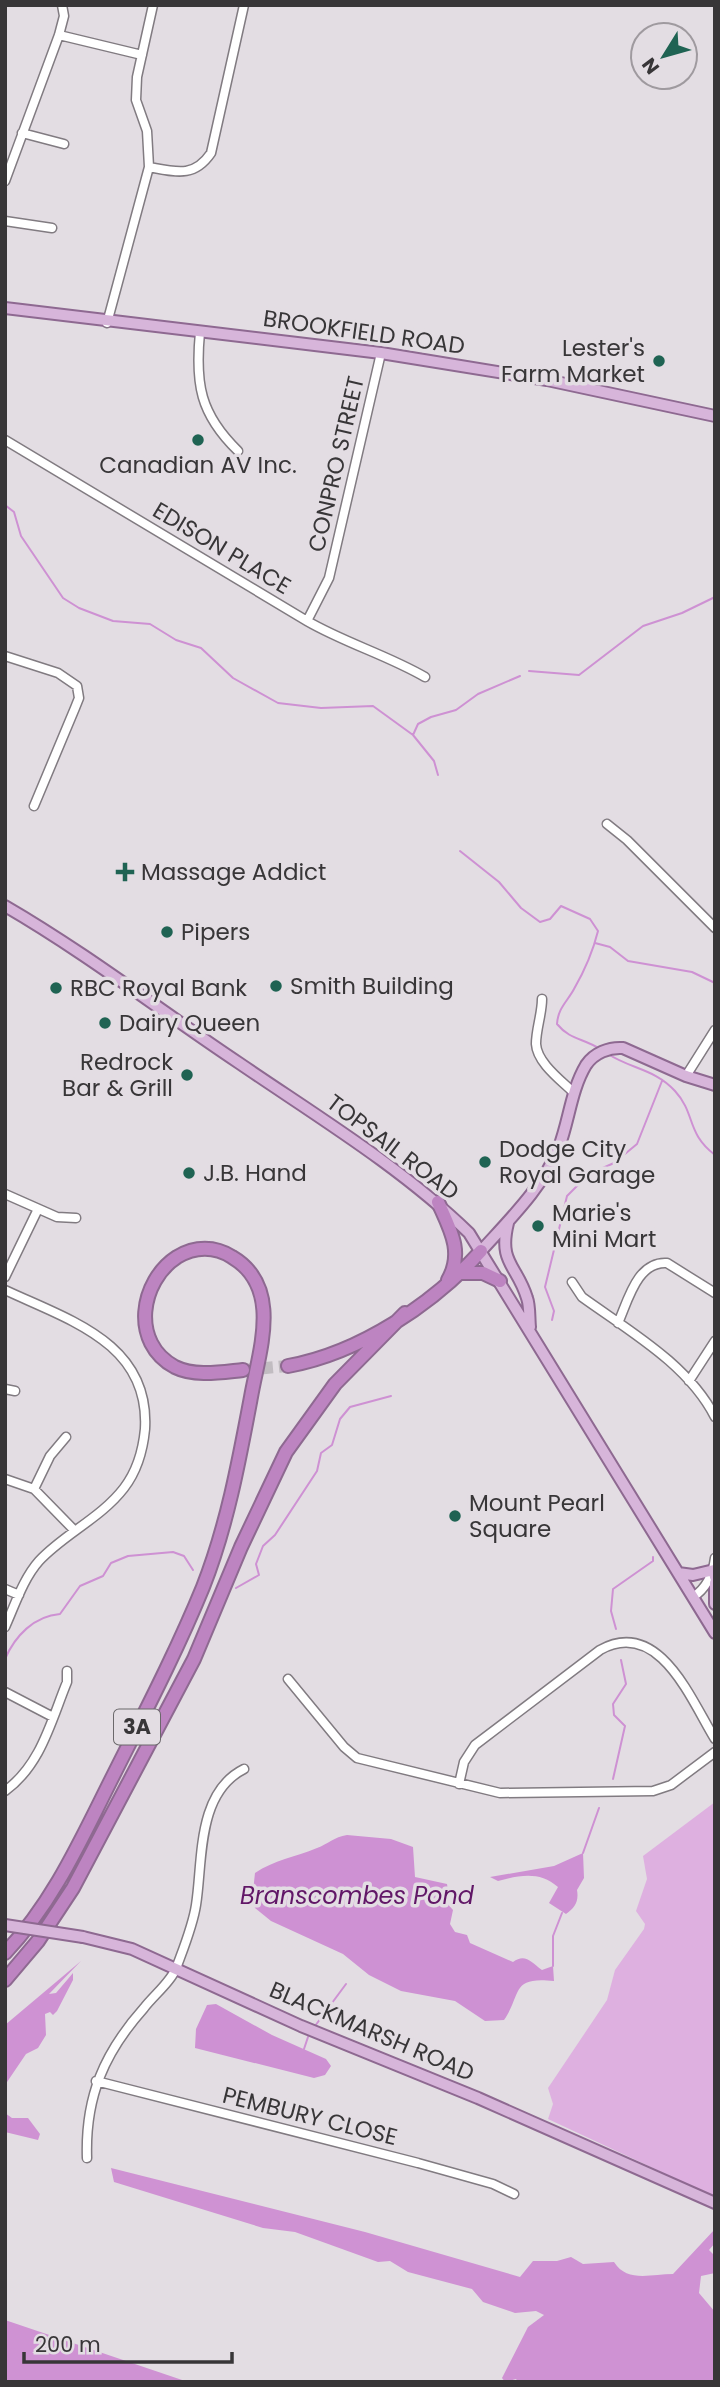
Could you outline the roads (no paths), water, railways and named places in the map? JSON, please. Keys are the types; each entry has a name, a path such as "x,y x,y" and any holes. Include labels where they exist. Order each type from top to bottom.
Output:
{"highway":[{"path":"438,1202 456,1246 456,1261 444,1286"},
{"name":"3A","path":"5,1953 57,1885 122,1758 203,1587 233,1483 266,1312 250,1272 242,1262 220,1251 200,1249 178,1257 161,1270 150,1285 146,1297 145,1318 151,1339 161,1355 174,1366 188,1371 243,1370"},
{"path":"288,1366 327,1357 405,1313 460,1273 481,1251"},
{"path":"460,1273 483,1273 500,1281"},
{"name":"3A","path":"5,1980 38,1941 73,1888 194,1659 270,1483 300,1430 335,1384 405,1313"}],"main road":[{"name":"BROOKFIELD ROAD","path":"5,308 107,323 381,353 547,380 715,416"},
{"name":"TOPSAIL ROAD","path":"5,906 96,964 438,1202 470,1233 715,1633"},
{"path":"481,1251 544,1176 559,1148 574,1093 593,1057 612,1047 623,1048 715,1085"},
{"path":"470,1233 495,1231 509,1220"},
{"path":"509,1220 504,1247 506,1261 527,1298 531,1331"},
{"path":"678,1573 692,1575 714,1568"},
{"path":"715,1583 715,1604"},
{"name":"BLACKMARSH ROAD","path":"5,1925 83,1937 132,1949 715,2203"}],"street":[{"path":"5,181 59,35 64,16 62,5"},
{"path":"107,323 149,167 147,131 136,100 153,5"},
{"path":"149,167 181,174 202,165 211,153 244,5"},
{"path":"59,35 142,55"},
{"path":"22,133 64,144"},
{"path":"5,221 52,228"},
{"path":"200,332 197,359 201,401 218,431 238,451"},
{"name":"CONPRO STREET","path":"307,621 329,578 381,353"},
{"name":"EDISON PLACE","path":"5,440 330,634 392,659 425,677"},
{"path":"5,656 58,673 77,686 79,698 34,806"},
{"path":"607,824 627,840 715,928"},
{"path":"542,999 536,1045 538,1051 541,1058 574,1093"},
{"path":"687,1076 715,1030"},
{"path":"5,1194 57,1217 76,1218"},
{"path":"5,1277 37,1209"},
{"path":"618,1323 642,1273 658,1262 667,1263 715,1293"},
{"path":"572,1282 582,1297 689,1381 715,1418"},
{"path":"5,1290 105,1340 120,1353 142,1394 144,1442 138,1463 124,1488 38,1562 5,1627"},
{"path":"689,1381 715,1341"},
{"path":"5,1389 15,1391"},
{"path":"34,1489 50,1456 66,1437"},
{"path":"5,1479 34,1489 75,1531"},
{"path":"693,1597 701,1592 714,1568"},
{"path":"5,1589 19,1595"},
{"path":"459,1784 464,1762 479,1741 600,1650 619,1643 642,1645 662,1656 715,1739"},
{"path":"5,1791 26,1774 39,1752 67,1682 68,1671"},
{"path":"288,1679 344,1747 357,1758 508,1794 653,1791 674,1782 715,1752"},
{"path":"5,1692 52,1717"},
{"path":"87,2158 87,2117 96,2081 109,2053 129,2025 176,1970 196,1907 204,1827 226,1783 244,1769"},
{"name":"PEMBURY CLOSE","path":"96,2081 418,2163 493,2184 514,2194"}],"water":[{"name":"Branscombes Pond","path":"347,1835 391,1839 413,1847 415,1877 447,1884 448,1890 439,1894 453,1910 450,1924 455,1932 467,1935 470,1943 513,1962 525,1958 542,1970 553,1966 554,1981 530,1981 524,1984 504,2020 485,2021 455,2001 401,1991 369,1975 343,1954 271,1921 255,1908 252,1900 255,1873"},
{"path":"583,1853 584,1878 577,1890 576,1904 566,1914 549,1903 558,1887 544,1878 522,1876 498,1881 490,1877 554,1866"},
{"path":"216,2004 272,2035 326,2059 331,2066 325,2075 314,2078 195,2048 196,2029 207,2005"}],"waterway":[{"path":"5,505 14,512 21,536 63,598 79,608 113,621 150,624 176,640 201,648 233,678 278,703 321,708 373,706 413,735 434,761 438,775"},
{"path":"529,671 579,675 643,626 682,613 715,597"},
{"path":"413,735 418,724 456,710 478,694 520,676"},
{"path":"460,851 499,882 521,908 540,922 550,919 561,906 590,919 598,931 594,946 582,975 561,1009 557,1024 572,1036 600,1049"},
{"path":"595,943 610,947 628,961 692,972 715,983"},
{"path":"608,1054 659,1078 675,1091 682,1099 699,1139 715,1155"},
{"path":"552,1320 554,1311 545,1287 567,1196 589,1174 614,1163 637,1144 662,1081"},
{"path":"236,1588 259,1575 256,1564 263,1546 275,1535 317,1471 321,1453 332,1445 340,1419 350,1407 391,1396"},
{"path":"5,1659 26,1629 42,1619 60,1614 80,1586 103,1576 111,1563 128,1556 173,1552 184,1556 193,1570"},
{"path":"616,1629 611,1611 613,1589 653,1561 653,1557"},
{"path":"613,1779 625,1726 614,1715 613,1704 626,1684 621,1660"},
{"path":"583,1853 599,1808"},
{"path":"553,1966 553,1936 562,1913"},
{"path":"315,2026 346,1984"},
{"path":"304,2049 308,2037"}],"tunnel":[{"path":"243,1370 288,1366"}],"place":[{"name":"Lester's Farm Market","path":"659,361"},
{"name":"Canadian AV Inc.","path":"198,440"},
{"name":"Massage Addict","path":"125,872"},
{"name":"Pipers","path":"167,932"},
{"name":"Smith Building","path":"276,986"},
{"name":"RBC Royal Bank","path":"56,988"},
{"name":"Dairy Queen","path":"105,1023"},
{"name":"Redrock Bar & Grill","path":"187,1075"},
{"name":"Dodge City Royal Garage","path":"485,1162"},
{"name":"J.B. Hand","path":"189,1173"},
{"name":"Marie's Mini Mart","path":"538,1226"},
{"name":"Mount Pearl Square","path":"455,1516"}]}
